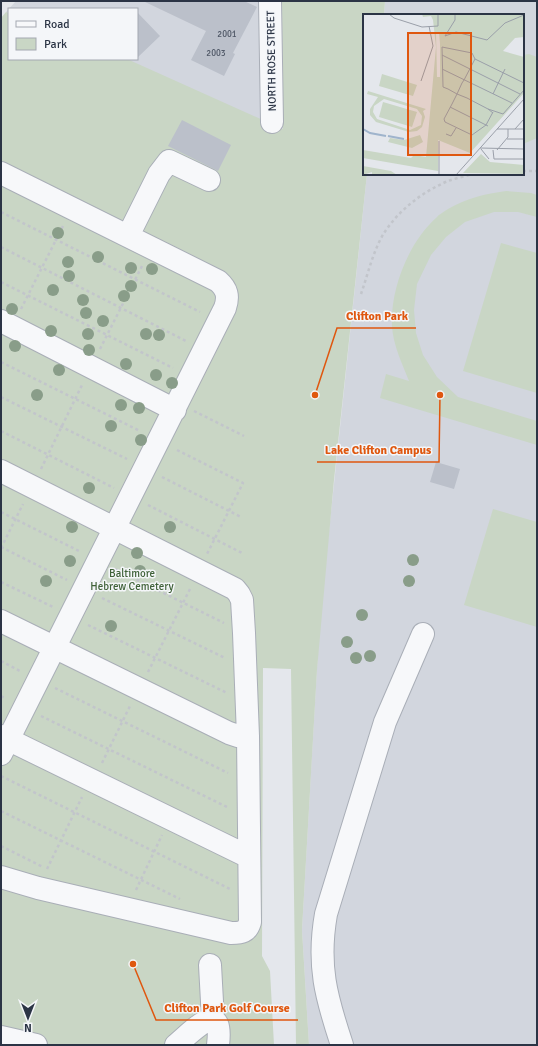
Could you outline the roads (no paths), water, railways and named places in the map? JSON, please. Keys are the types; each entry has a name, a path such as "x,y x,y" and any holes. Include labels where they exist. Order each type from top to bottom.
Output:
{"street":[{"name":"NORTH ROSE STREET","path":"270,1 272,122"},
{"path":"128,236 159,174 169,161 209,180"},
{"path":"1,173 218,281 227,293 227,301 219,322 39,680 3,743 90,780 249,857"},
{"path":"7,323 176,407"},
{"path":"1,472 235,589 239,594 242,600 246,667 250,922 246,931 241,933 231,933 127,909 42,878 1,877"},
{"path":"1,622 228,733 238,736 248,736"},
{"path":"342,1045 330,1010 324,985 322,941 326,914 385,722 423,634"},
{"path":"210,965 212,1020"},
{"path":"176,1045 200,1024 207,1020 212,1020 217,1024 220,1033 218,1045"},
{"path":"1,1037 36,1045"}],"place":[{"name":"Clifton Park","path":"315,395"},
{"name":"Lake Clifton Campus","path":"440,395"},
{"name":"Clifton Park Golf Course","path":"133,964"}],"park label":[{"name":"Baltimore Hebrew Cemetery","path":"132,579"}]}
